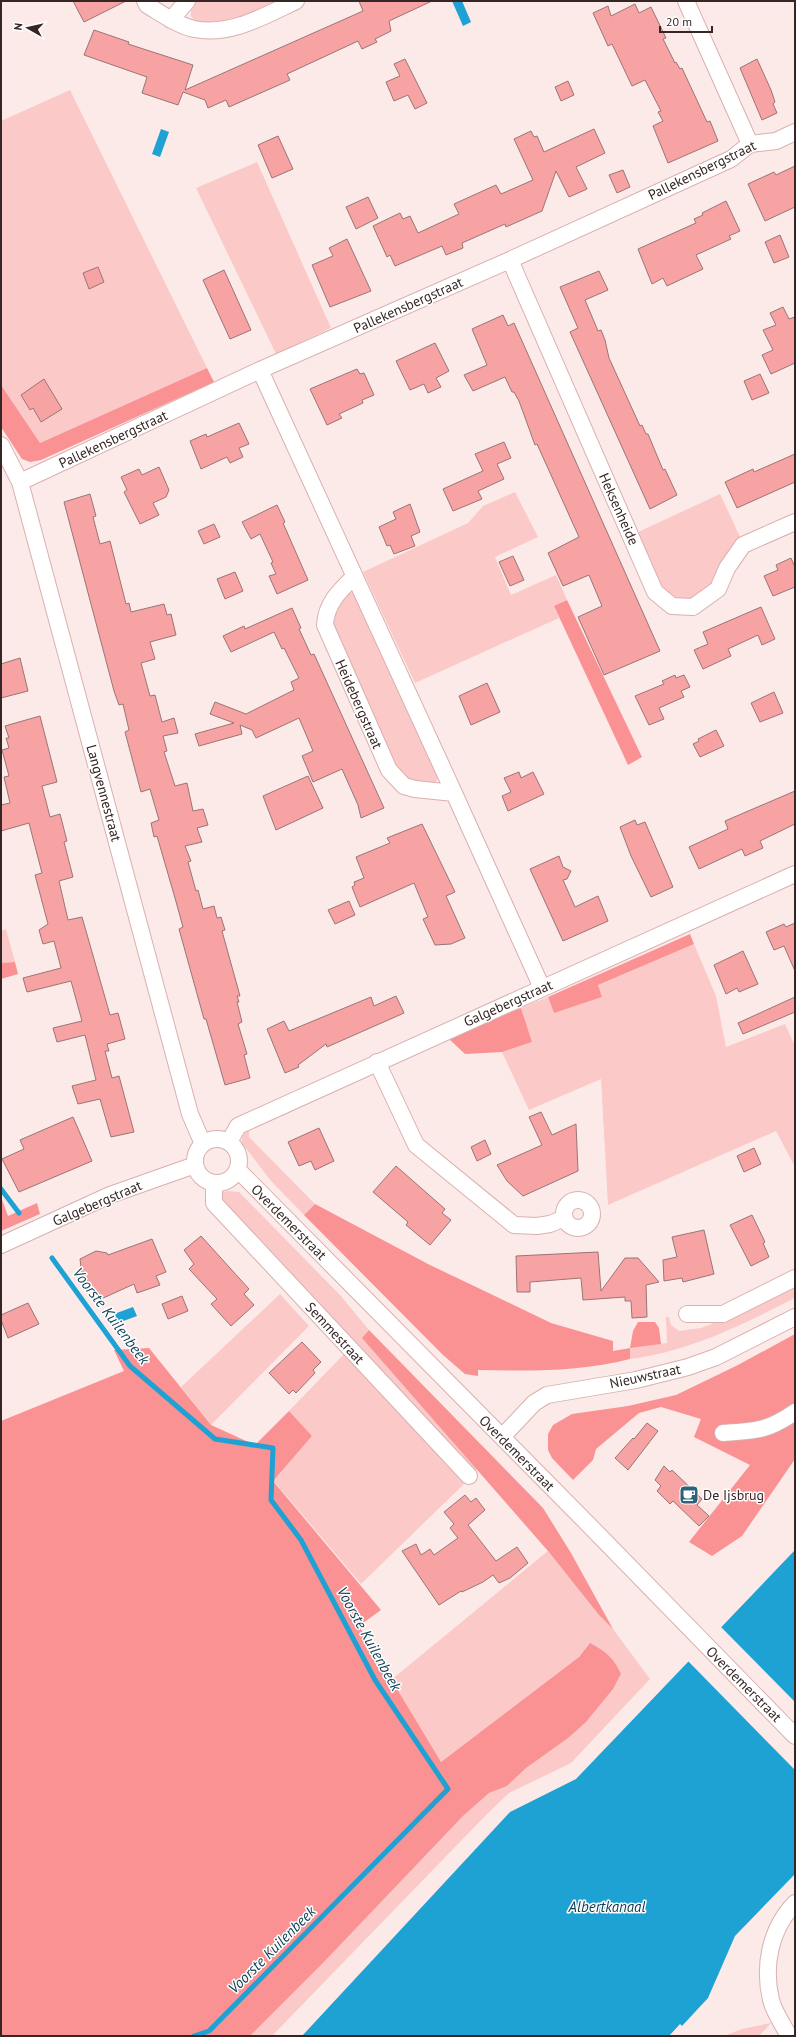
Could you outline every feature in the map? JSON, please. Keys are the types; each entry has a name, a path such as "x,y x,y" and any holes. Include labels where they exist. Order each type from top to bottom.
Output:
{"street":[{"path":"145,1 147,5 171,20 193,29 219,30 241,26 296,1"},
{"path":"171,20 187,1"},
{"path":"686,1 750,144"},
{"name":"Pallekensbergstraat","path":"20,482 260,370 510,260 732,159 750,144 776,141 795,132"},
{"name":"Heksenheide","path":"510,260 655,592 672,606 693,607 718,589 727,568 743,544 795,522"},
{"path":"260,370 542,988"},
{"name":"Langvennestraat","path":"1,445 20,482 190,1114 203,1144"},
{"name":"Heidebergstraat","path":"354,577 341,589 330,604 326,615 325,625 389,770 404,786 454,793"},
{"name":"Galgebergstraat","path":"229,1142 238,1126 795,874"},
{"path":"377,1062 416,1145 452,1175 514,1225 523,1227 537,1226 550,1224 565,1218"},
{"path":"221,1139 229,1142 239,1155 240,1163 238,1170 228,1181 214,1184 205,1181 198,1174 195,1165 198,1150 203,1144 211,1140 221,1139"},
{"name":"Galgebergstraat","path":"1,1245 110,1196 195,1165"},
{"name":"Overdemerstraat","path":"238,1170 795,1736"},
{"name":"Semmestraat","path":"214,1184 214,1203 469,1476"},
{"path":"687,1314 723,1314 795,1278"},
{"name":"Nieuwstraat","path":"502,1437 534,1403 547,1395 636,1380 688,1367 716,1357 795,1317"},
{"path":"723,1433 759,1431 780,1422 795,1412"},
{"path":"789,2036 772,2001 766,1968 773,1936 789,1909 795,1903"}],"shaded area":[{"path":"197,1 276,1 237,18 217,23 206,23 195,21 191,16 191,10"},
{"path":"70,90 207,368 40,443 1,385 1,121"},
{"path":"257,162 331,328 276,354 196,188"},
{"path":"207,368 214,382 41,460 30,462 22,459 1,427 1,385 40,443"},
{"path":"515,492 538,537 495,557 511,595 556,575 567,600 554,606 559,618 415,683 363,572 468,523 483,506"},
{"path":"720,494 741,539 716,584 692,600 675,598 667,592 661,584 636,533"},
{"path":"349,593 354,593 439,776 435,783 410,781 395,767 333,625 334,615 337,608"},
{"path":"567,600 642,757 628,765 554,606"},
{"path":"6,929 15,962 1,963 1,931"},
{"path":"690,934 694,944 598,985 602,997 554,1013 548,997"},
{"path":"694,944 716,996 726,1047 785,1024 795,1046 795,1167 776,1131 608,1205 601,1079 529,1110 502,1052 532,1042 521,1008 548,997 554,1013 602,997 598,985"},
{"path":"15,962 18,974 1,979 1,963"},
{"path":"521,1008 532,1042 502,1052 465,1054 448,1038"},
{"path":"249,1130 249,1137 315,1204 304,1215 271,1181 242,1143 243,1135"},
{"path":"223,1192 239,1192 340,1295 369,1330 363,1338 477,1469 473,1474 331,1317 221,1200"},
{"path":"1,1197 8,1216 37,1203 40,1214 1,1231"},
{"path":"315,1204 428,1264 551,1323 613,1341 613,1351 630,1348 630,1359 592,1366 554,1370 478,1370 478,1376 465,1374 443,1355 304,1215"},
{"path":"795,1283 795,1298 755,1318 715,1336 674,1350 630,1359 630,1348 667,1343 666,1317 669,1317 671,1325 679,1331 701,1328 719,1321"},
{"path":"280,1294 309,1326 211,1425 181,1387"},
{"path":"638,1322 655,1322 659,1328 661,1344 630,1348 633,1331"},
{"path":"369,1330 543,1508 571,1553 613,1629 599,1615 548,1551 362,1338"},
{"path":"795,1334 795,1459 742,1536 712,1556 689,1542 750,1465 694,1437 701,1419 661,1407 639,1413 596,1449 593,1460 573,1480 552,1458 548,1450 548,1434 553,1425 572,1414 628,1406 676,1395 738,1365"},
{"path":"149,1348 211,1425 255,1445 289,1411 312,1436 273,1481 381,1610 359,1626 441,1762 579,1657 590,1643 608,1656 621,1674 613,1689 586,1722 568,1738 526,1768 507,1786 489,1793 463,1816 323,1963 250,2036 1,2036 1,1421 124,1371 114,1350"},
{"path":"345,1353 464,1484 361,1584 273,1480 312,1436 289,1411"},
{"path":"548,1551 599,1615 613,1629 650,1679 571,1763 509,1793 272,2036 250,2036 323,1963 463,1816 489,1793 507,1786 526,1768 586,1722 613,1689 621,1674 589,1644 579,1657 441,1762 391,1680"},
{"path":"771,2023 759,2036 724,2036 742,2029"}],"water":[{"path":"452,1 462,1 471,22 463,26"},
{"path":"161,129 169,132 160,157 152,154"},
{"path":"133,1307 137,1316 118,1323 114,1314"},
{"name":"Albertkanaal","path":"795,1550 795,1874 735,1936 708,1998 682,2026 680,2024 669,2036 302,2036 510,1812 576,1779"}],"pier":[{"path":"720,1626 795,1702 795,1770 687,1660"}],"building":[{"path":"73,1 126,1 84,22"},
{"path":"359,1 432,1 389,21 391,31 375,39 377,42 362,49 358,41 287,74 290,80 229,107 226,100 208,108 205,100 183,92 178,105 142,93 147,77 84,55 94,30 129,42 128,44 193,65 185,90 363,11"},
{"path":"635,4 639,13 651,7 666,38 663,39 675,63 676,62 680,69 682,68 707,122 710,121 718,141 668,163 653,126 663,121 658,112 661,111 645,80 632,86 612,44 608,46 593,13 608,6 611,16"},
{"path":"405,59 427,103 415,109 408,95 394,101 386,82 400,76 394,64"},
{"path":"757,59 771,90 775,102 773,104 777,113 762,120 740,68"},
{"path":"568,81 574,95 561,101 555,87"},
{"path":"594,129 605,153 576,167 587,189 569,197 556,171 542,211 506,227 505,224 462,243 463,248 446,255 442,246 395,266 390,255 387,257 373,226 400,213 403,219 410,216 418,233 459,214 454,204 496,185 501,194 533,180 514,139 531,131 534,137 537,136 544,152"},
{"path":"278,136 293,169 272,178 258,145"},
{"path":"795,166 795,207 765,221 748,184 774,172 776,175"},
{"path":"623,170 630,187 617,193 609,175"},
{"path":"368,197 378,218 356,229 346,207"},
{"path":"726,201 740,231 729,236 731,239 696,255 703,269 667,286 663,278 652,284 638,249 696,223 694,219 703,215 702,213"},
{"path":"780,235 789,257 774,263 765,242"},
{"path":"347,239 371,291 330,307 312,265 333,256 329,248"},
{"path":"98,267 104,282 89,289 83,273"},
{"path":"224,270 251,330 230,339 203,280"},
{"path":"599,271 608,290 585,300 598,331 601,330 609,358 640,426 642,425 646,434 648,434 663,470 665,469 677,495 650,509 570,332 578,328 560,287"},
{"path":"783,307 789,319 795,317 795,363 771,374 762,355 773,350 763,330 776,325 770,313"},
{"path":"503,315 508,326 514,323 660,651 604,675 578,617 602,606 589,575 563,586 548,553 579,537 537,444 535,445 519,401 514,392 512,392 505,377 473,391 464,375 487,365 472,329"},
{"path":"435,343 449,371 436,378 441,387 428,393 424,384 410,390 396,361"},
{"path":"357,369 360,374 364,373 374,395 362,400 363,403 339,414 342,418 327,425 310,389"},
{"path":"760,374 769,393 752,400 744,381"},
{"path":"44,379 62,409 41,422 33,408 30,410 21,395"},
{"path":"239,423 249,444 239,448 243,457 230,463 227,457 201,469 190,441 206,434 207,437"},
{"path":"504,442 511,458 497,464 504,479 478,491 482,499 453,511 443,489 483,471 475,454"},
{"path":"795,454 795,482 737,508 725,482 753,469 754,472"},
{"path":"159,467 169,490 166,497 153,503 159,515 140,524 124,492 127,490 121,477 139,469 142,475"},
{"path":"90,494 96,516 93,517 100,544 110,541 126,604 129,603 131,612 164,604 167,615 171,614 176,635 150,642 155,659 141,663 150,696 155,695 162,722 174,718 178,733 163,736 167,751 164,752 175,786 187,783 193,811 203,809 208,825 197,828 202,842 185,846 191,861 188,862 196,891 198,890 203,909 214,906 217,918 221,917 225,930 222,931 240,996 237,996 239,1002 237,1002 242,1022 238,1024 247,1054 244,1055 250,1078 225,1085 206,1019 204,1019 179,929 183,927 175,898 157,836 154,837 151,823 159,820 150,789 141,792 125,732 129,730 123,704 119,705 114,691 64,502"},
{"path":"410,504 420,532 411,536 415,546 394,554 390,545 387,546 379,527 396,519 393,512"},
{"path":"277,505 285,522 283,523 308,580 277,594 269,576 276,574 271,563 273,562 260,534 251,539 242,522"},
{"path":"214,524 220,537 204,544 198,531"},
{"path":"513,556 524,580 510,586 499,562"},
{"path":"791,558 795,567 795,587 773,596 764,576 778,570 776,565"},
{"path":"235,572 243,591 225,599 217,579"},
{"path":"761,607 775,639 762,645 758,635 728,649 731,656 703,669 694,650 708,644 703,632"},
{"path":"292,608 301,628 299,629 311,655 314,654 384,808 361,818 358,805 342,769 313,782 302,756 313,751 299,718 256,738 252,730 240,725 242,734 199,746 195,734 234,723 210,714 215,702 246,714 294,690 291,682 299,678 274,632 231,652 223,636 244,626 245,629"},
{"path":"20,658 28,691 1,698 1,664"},
{"path":"675,675 676,678 684,675 690,687 681,691 684,697 659,708 664,719 649,725 635,696 664,684 662,681"},
{"path":"487,683 500,712 471,725 459,696"},
{"path":"774,692 783,713 760,722 751,703"},
{"path":"40,716 57,782 42,786 50,817 60,814 67,841 64,842 73,877 59,881 68,920 82,917 110,1015 118,1013 125,1039 107,1044 109,1051 105,1051 112,1078 119,1076 134,1132 111,1137 100,1099 78,1104 72,1086 96,1080 85,1035 57,1042 53,1028 82,1021 71,981 27,992 23,978 61,968 54,941 43,944 39,930 48,924 35,875 42,873 29,823 1,831 1,805 10,803 4,777 9,776 2,750 9,748 6,738 9,738 5,726"},
{"path":"716,730 724,746 700,757 693,744 699,741 698,739"},
{"path":"519,772 521,778 533,772 544,794 508,811 502,796 511,792 504,778"},
{"path":"308,776 323,808 276,830 263,796"},
{"path":"795,791 795,824 760,841 763,848 745,856 742,849 699,869 689,847 728,829 725,821"},
{"path":"635,820 637,825 645,822 673,887 651,897 631,856 620,827"},
{"path":"422,824 455,892 446,896 465,938 451,944 435,945 423,919 428,917 414,883 360,907 352,887 355,885 354,882 364,878 356,857 390,843 387,838"},
{"path":"559,856 563,867 571,871 567,879 563,880 575,907 598,896 608,921 563,941 530,869"},
{"path":"349,901 355,915 335,924 328,910"},
{"path":"795,923 795,971 784,946 774,950 766,932 784,924 786,927"},
{"path":"743,951 758,984 739,992 737,988 726,994 714,965"},
{"path":"396,996 404,1013 327,1047 326,1044 298,1065 299,1067 285,1073 267,1029 284,1021 289,1031 371,997 374,1006"},
{"path":"795,997 795,1012 743,1034 738,1023"},
{"path":"541,1112 552,1135 576,1124 578,1171 523,1196 507,1181 497,1165 542,1145 529,1117"},
{"path":"73,1117 92,1161 19,1192 2,1159 24,1149 20,1140"},
{"path":"319,1128 334,1161 315,1170 311,1161 299,1166 288,1142"},
{"path":"485,1140 491,1154 477,1161 471,1147"},
{"path":"754,1148 761,1164 744,1172 737,1156"},
{"path":"396,1166 445,1209 442,1213 451,1220 430,1245 406,1225 408,1222 373,1192"},
{"path":"752,1215 765,1242 763,1243 769,1257 751,1266 730,1225"},
{"path":"704,1230 714,1274 683,1282 682,1278 664,1281 663,1260 677,1257 672,1237"},
{"path":"201,1236 249,1289 244,1294 254,1305 231,1326 211,1304 217,1299 189,1269 194,1264 184,1250"},
{"path":"152,1239 166,1272 156,1276 160,1285 137,1293 134,1284 101,1299 94,1287 91,1288 88,1281 82,1276 80,1259 96,1251 107,1253 108,1255"},
{"path":"598,1252 601,1291 625,1258 638,1258 659,1282 646,1285 647,1317 632,1318 631,1301 625,1301 625,1297 583,1300 581,1278 530,1282 530,1292 517,1292 516,1256"},
{"path":"182,1296 188,1311 168,1319 162,1304"},
{"path":"28,1303 39,1324 8,1338 1,1320 1,1315"},
{"path":"302,1342 321,1362 313,1370 315,1373 296,1393 293,1390 289,1394 269,1373"},
{"path":"647,1423 658,1431 628,1470 615,1458 633,1438 634,1439"},
{"path":"664,1466 670,1472 672,1470 702,1499 697,1505 709,1516 699,1526 673,1501 670,1504 657,1491 661,1486 655,1480"},
{"path":"465,1495 471,1502 476,1498 485,1510 468,1525 496,1561 517,1547 528,1563 510,1578 499,1583 493,1575 483,1582 462,1592 461,1591 439,1605 402,1551 416,1544 421,1555 430,1549 434,1555 458,1538 450,1528 454,1524 444,1512"}],"waterway":[{"name":"Voorste Kuilenbeek","path":"1,1189 19,1213"},
{"name":"Voorste Kuilenbeek","path":"52,1258 130,1366 215,1439 273,1448 271,1500 301,1540 375,1680 448,1789 209,2031 194,2036"}],"place":[{"name":"De Ijsbrug","path":"689,1495"}]}
